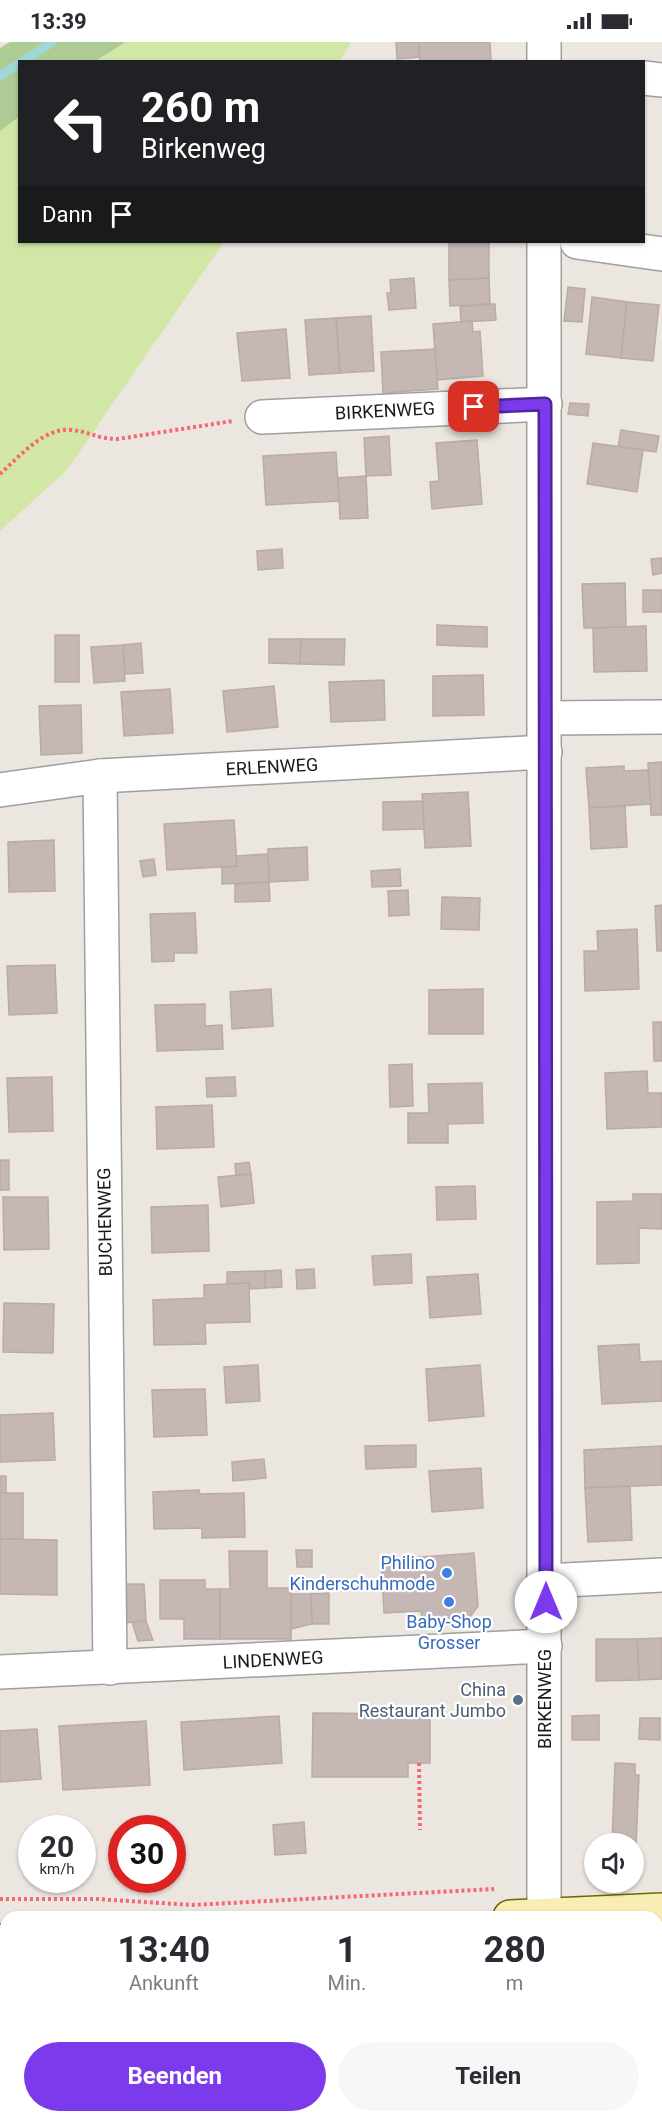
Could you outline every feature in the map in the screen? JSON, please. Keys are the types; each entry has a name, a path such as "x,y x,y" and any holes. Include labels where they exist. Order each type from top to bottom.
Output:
{"main road":[{"path":"504,1903 531,1911"},
{"path":"638,1911 662,1910"}],"street":[{"path":"544,42 544,60"},
{"path":"645,78 662,80"},
{"name":"BIRKENWEG","path":"544,243 546,1581 544,1911"},
{"path":"584,243 662,254"},
{"name":"BIRKENWEG","path":"262,417 545,404"},
{"path":"545,718 662,717"},
{"name":"ERLENWEG","path":"0,790 100,776 545,752"},
{"name":"BUCHENWEG","path":"100,776 110,1668"},
{"path":"546,1581 662,1575"},
{"name":"LINDENWEG","path":"0,1672 545,1646"}],"path":[{"path":"0,474 56,431 73,430 100,439 118,439 262,417"},
{"path":"419,1763 420,1830"},
{"path":"0,1899 97,1899 192,1905 504,1903"}],"green space":[{"path":"10,42 126,42 98,60 18,60 18,118 0,131 0,48"},
{"path":"126,42 351,42 341,60 99,60"},
{"path":"18,118 18,243 223,243 67,470 0,531 0,131"}],"building":[{"path":"396,42 419,42 420,57 397,59"},
{"path":"419,42 490,42 491,60 420,60"},
{"path":"449,243 489,243 489,278 449,280"},
{"path":"414,278 416,308 389,310 387,293 391,293 390,280"},
{"path":"489,278 490,304 450,306 449,280"},
{"path":"568,287 585,289 582,322 564,321"},
{"path":"592,297 627,302 621,358 586,354"},
{"path":"627,302 659,305 653,361 621,358"},
{"path":"495,304 496,320 461,322 460,307"},
{"path":"371,316 374,371 340,373 336,318"},
{"path":"336,318 340,373 309,375 305,320"},
{"path":"472,321 473,332 480,331 483,376 437,380 433,324"},
{"path":"286,329 290,378 242,381 237,333"},
{"path":"435,349 438,389 383,393 381,352"},
{"path":"570,403 589,404 588,416 568,414"},
{"path":"621,430 659,436 656,452 618,447"},
{"path":"389,436 391,475 366,476 364,438"},
{"path":"477,440 482,504 432,509 430,482 439,481 436,443"},
{"path":"593,443 643,450 637,492 587,484"},
{"path":"336,452 339,501 266,505 263,456"},
{"path":"366,476 368,518 340,519 338,478"},
{"path":"282,549 283,568 258,570 257,551"},
{"path":"662,558 662,573 653,575 651,559"},
{"path":"625,583 626,627 584,628 582,584"},
{"path":"643,590 662,590 662,612 643,612"},
{"path":"437,625 487,627 487,647 437,645"},
{"path":"646,626 647,671 594,672 593,628"},
{"path":"55,635 79,635 79,682 55,682"},
{"path":"269,639 301,639 300,664 269,663"},
{"path":"301,639 345,639 344,665 300,664"},
{"path":"141,643 143,673 125,674 123,645"},
{"path":"123,645 125,681 94,683 91,647"},
{"path":"483,675 484,715 433,716 433,676"},
{"path":"384,680 385,720 331,722 329,682"},
{"path":"274,686 278,727 227,732 223,691"},
{"path":"170,689 173,733 124,736 121,692"},
{"path":"81,705 82,753 41,755 39,706"},
{"path":"662,762 662,815 651,815 648,763"},
{"path":"624,766 624,771 648,770 651,804 589,808 586,768"},
{"path":"468,792 471,846 425,848 422,794"},
{"path":"423,801 424,829 383,830 383,802"},
{"path":"625,806 627,847 591,849 589,808"},
{"path":"234,820 237,866 167,870 164,824"},
{"path":"54,840 55,891 9,892 8,842"},
{"path":"307,847 308,880 269,882 268,849"},
{"path":"268,854 269,882 222,884 222,868 237,866 236,856"},
{"path":"154,859 156,875 143,877 140,861"},
{"path":"400,869 401,886 372,887 371,871"},
{"path":"269,882 270,901 235,902 235,884"},
{"path":"408,890 409,915 389,916 388,891"},
{"path":"442,897 480,898 479,930 441,929"},
{"path":"662,905 662,951 657,951 655,906"},
{"path":"195,913 197,953 174,953 174,961 152,962 150,914"},
{"path":"637,929 639,989 585,991 584,951 598,951 597,931"},
{"path":"55,965 57,1013 9,1015 7,966"},
{"path":"271,989 273,1026 232,1029 230,992"},
{"path":"483,989 483,1034 429,1034 429,990"},
{"path":"205,1004 205,1026 222,1025 223,1049 157,1051 155,1005"},
{"path":"653,1022 662,1022 662,1061 654,1061"},
{"path":"412,1064 413,1106 390,1107 389,1065"},
{"path":"647,1071 648,1093 662,1093 662,1127 607,1129 605,1073"},
{"path":"52,1077 53,1131 9,1132 7,1078"},
{"path":"235,1077 236,1096 207,1097 206,1078"},
{"path":"482,1083 483,1123 448,1124 448,1143 408,1143 408,1113 429,1113 428,1084"},
{"path":"212,1105 214,1147 157,1149 156,1107"},
{"path":"0,1160 9,1160 9,1190 0,1190"},
{"path":"249,1162 251,1174 236,1175 235,1164"},
{"path":"251,1174 254,1203 221,1207 218,1177"},
{"path":"475,1186 476,1219 437,1220 436,1187"},
{"path":"633,1194 662,1194 662,1229 639,1228 639,1263 597,1264 597,1202 633,1201"},
{"path":"3,1197 48,1197 49,1249 4,1250"},
{"path":"208,1205 209,1251 152,1253 151,1207"},
{"path":"411,1254 412,1283 374,1285 372,1256"},
{"path":"314,1269 315,1288 297,1289 296,1270"},
{"path":"281,1270 282,1287 265,1288 265,1271"},
{"path":"265,1271 265,1288 249,1289 249,1283 227,1284 227,1272"},
{"path":"478,1274 481,1314 430,1318 427,1277"},
{"path":"249,1283 250,1322 205,1323 206,1344 154,1345 153,1300 204,1298 204,1285"},
{"path":"4,1303 54,1304 53,1353 3,1352"},
{"path":"639,1344 640,1362 662,1361 662,1401 602,1404 598,1346"},
{"path":"258,1365 260,1401 226,1403 224,1367"},
{"path":"480,1365 484,1416 429,1421 426,1369"},
{"path":"205,1389 207,1435 154,1437 152,1390"},
{"path":"53,1413 55,1460 0,1462 0,1415"},
{"path":"416,1445 416,1467 366,1469 365,1446"},
{"path":"662,1446 662,1485 585,1488 584,1450"},
{"path":"264,1459 266,1478 233,1481 232,1462"},
{"path":"481,1468 483,1508 432,1512 429,1471"},
{"path":"0,1476 6,1476 6,1493 0,1493"},
{"path":"630,1486 632,1540 588,1542 585,1488"},
{"path":"199,1490 200,1494 244,1493 245,1537 202,1538 202,1528 154,1529 153,1492"},
{"path":"0,1493 23,1493 23,1539 0,1539"},
{"path":"0,1539 57,1540 57,1595 0,1594"},
{"path":"296,1550 312,1550 312,1567 297,1567"},
{"path":"229,1551 267,1551 267,1588 291,1588 291,1639 220,1639 220,1589 230,1589"},
{"path":"474,1553 478,1606 470,1617 422,1619 421,1611 384,1613 381,1560"},
{"path":"160,1580 205,1580 205,1589 220,1589 220,1639 184,1639 184,1619 160,1619"},
{"path":"121,1584 144,1584 146,1621 123,1623"},
{"path":"329,1593 329,1624 312,1624 311,1594"},
{"path":"291,1594 311,1594 312,1624 291,1629"},
{"path":"146,1621 153,1640 138,1641 132,1622"},
{"path":"662,1638 662,1679 639,1680 637,1639"},
{"path":"596,1639 637,1639 639,1680 596,1681"},
{"path":"313,1713 430,1714 430,1763 408,1763 408,1777 312,1777"},
{"path":"599,1715 599,1740 572,1740 572,1716"},
{"path":"279,1716 282,1763 184,1770 181,1722"},
{"path":"640,1718 660,1718 660,1740 639,1739"},
{"path":"146,1721 150,1785 63,1790 59,1726"},
{"path":"37,1729 41,1779 0,1782 0,1731"},
{"path":"615,1763 635,1764 635,1775 639,1775 637,1833 612,1833"},
{"path":"304,1822 306,1853 275,1855 273,1825"}],"waterway":[{"path":"25,60 52,42"},
{"path":"0,76 18,64"}],"place":[{"name":"Philino Kinderschuhmode","path":"447,1573"},
{"name":"Baby-Shop Grosser","path":"449,1602"},
{"name":"China Restaurant Jumbo","path":"518,1700"}],"route":[{"path":"474,407 545,404 546,1602"}]}
